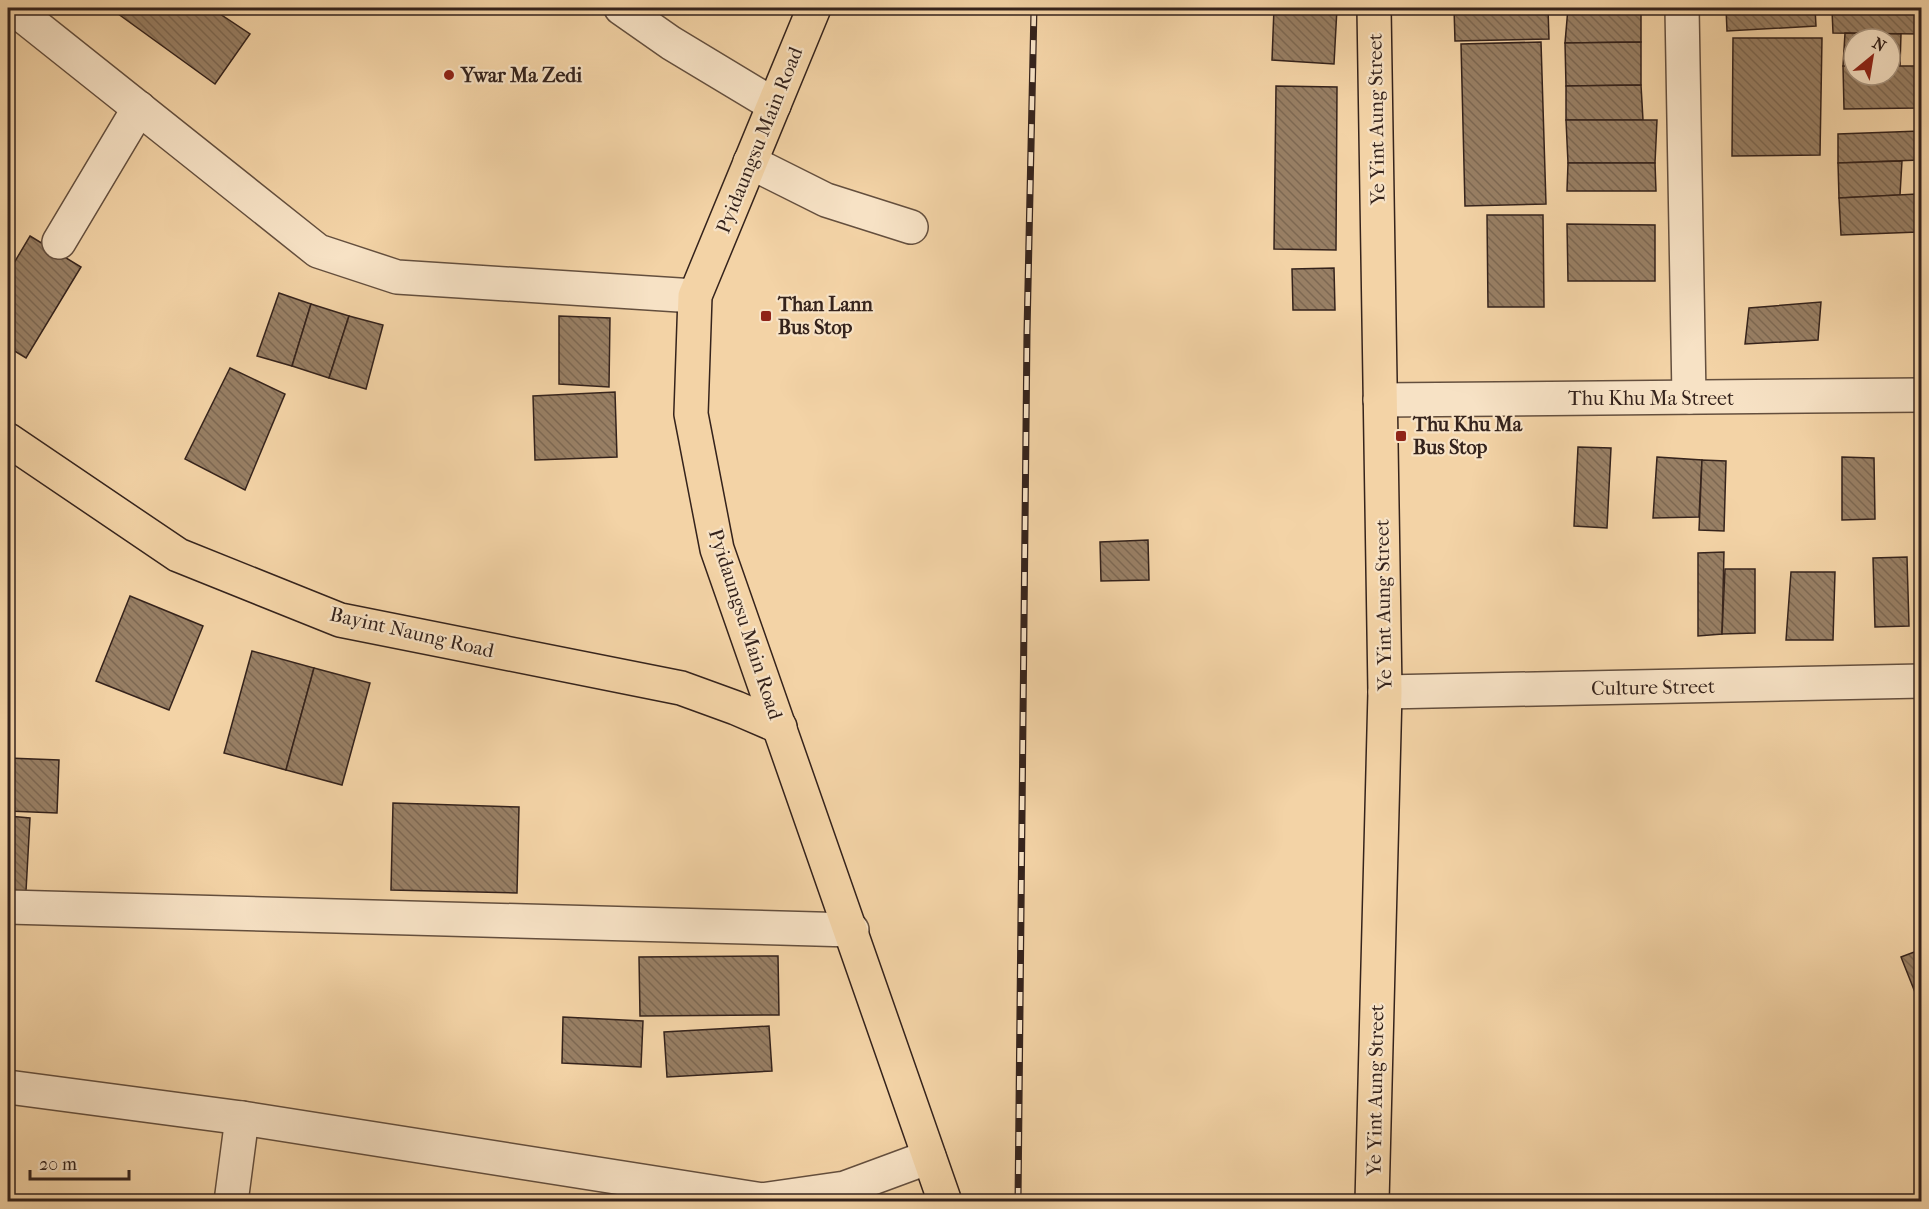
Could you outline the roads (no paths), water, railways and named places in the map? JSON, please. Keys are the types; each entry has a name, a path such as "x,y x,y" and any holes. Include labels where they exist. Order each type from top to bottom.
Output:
{"main road":[{"name":"Pyidaungsu Main Road","path":"814,8 695,296 692,414 717,549 852,930 945,1202"},
{"name":"Ye Yint Aung Street","path":"1372,1202 1384,693 1374,8"},
{"name":"Bayint Naung Road","path":"8,441 178,555 340,620 681,688 780,727"}],"street":[{"path":"13,8 318,250 397,277 695,296"},
{"path":"621,8 671,43 774,105"},
{"path":"1682,8 1689,397"},
{"path":"59,242 139,108"},
{"path":"750,162 826,200 911,227"},
{"name":"Thu Khu Ma Street","path":"1380,400 1922,395"},
{"name":"Culture Street","path":"1384,693 1922,681"},
{"path":"8,907 852,930"},
{"path":"8,1087 242,1118 762,1201 845,1188 929,1157"},
{"path":"231,1202 242,1118"}],"railway":[{"path":"1018,1202 1027,332 1034,8"}],"place":[{"name":"Ywar Ma Zedi","path":"449,75"},
{"name":"Than Lann Bus Stop","path":"766,316"},
{"name":"Thu Khu Ma Bus Stop","path":"1401,436"}]}
